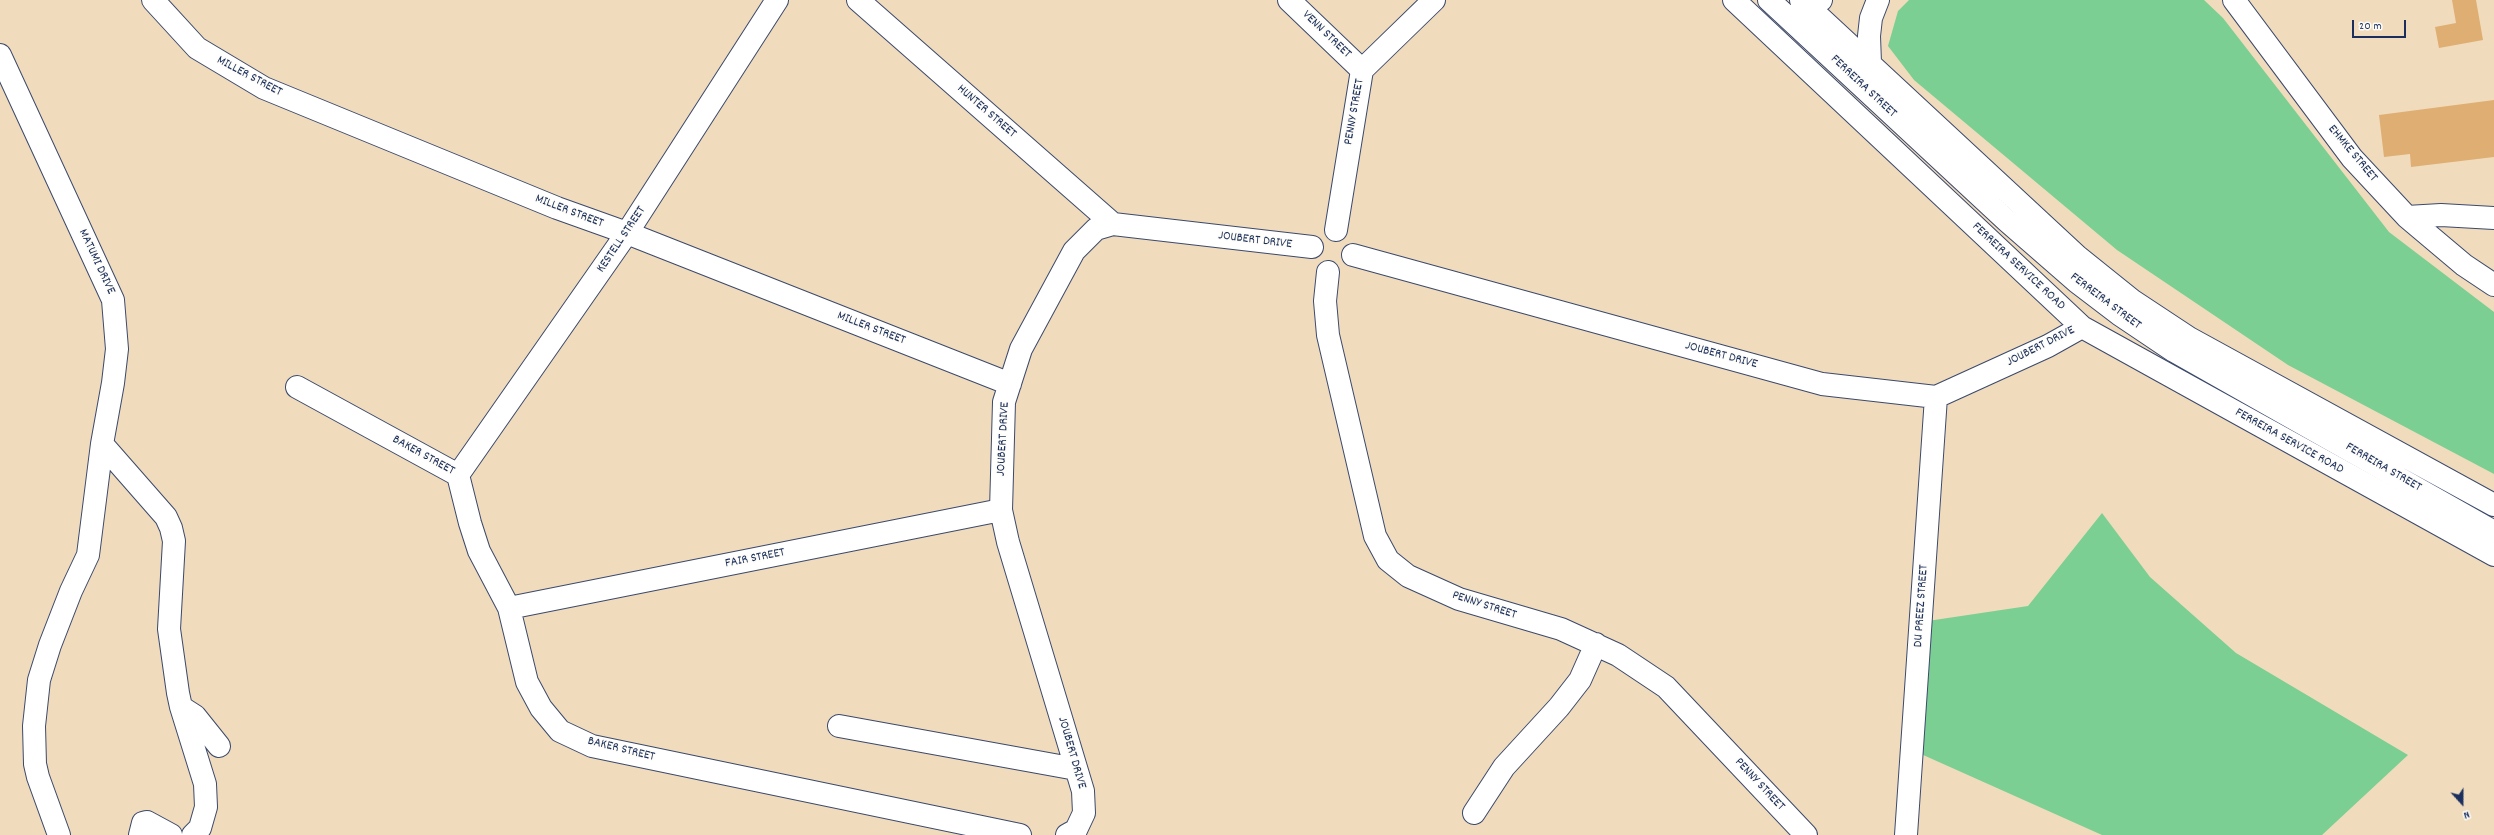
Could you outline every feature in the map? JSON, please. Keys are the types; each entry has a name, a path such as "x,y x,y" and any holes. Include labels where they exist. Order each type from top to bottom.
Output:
{"street":[{"name":"MILLER STREET","path":"153,0 198,48 264,88 557,208 628,233 1010,384"},
{"name":"KESTELL STREET","path":"458,475 628,233 777,0"},
{"name":"HUNTER STREET","path":"858,0 1113,224"},
{"name":"VENN STREET","path":"1289,0 1362,70"},
{"name":"PENNY STREET","path":"1336,230 1362,70 1434,0"},
{"name":"FERREIRA SERVICE ROAD","path":"1734,0 2082,326 2494,555"},
{"name":"FERREIRA STREET","path":"1769,0 2007,221 2077,282 2119,314 2174,351 2494,532"},
{"path":"1870,63 1869,36 1871,18 1878,0"},
{"name":"EHMKE STREET","path":"2237,1 2352,158 2407,217 2464,265 2494,285"},
{"name":"FERREIRA STREET","path":"1810,2 1870,63 2071,251 2133,301 2189,338 2494,505"},
{"path":"1790,19 1810,2"},
{"name":"MATUMI DRIVE","path":"0,55 113,300 116,349 113,383 102,444 88,555 71,591 50,645 39,680 34,726 35,764 38,778 59,835"},
{"path":"2407,217 2441,215 2494,218"},
{"name":"JOUBERT DRIVE","path":"1072,833 1084,814 1083,791 1008,542 1001,510 1004,402 1021,349 1074,251 1096,229 1113,224 1312,247"},
{"path":"1329,230 1336,230 1348,236 1354,248 1353,255 1347,267 1341,271 1328,272 1317,266 1311,254 1312,247 1318,236 1329,230"},
{"name":"JOUBERT DRIVE","path":"1353,255 1822,384 1936,397 2048,346 2082,326"},
{"name":"PENNY STREET","path":"1328,272 1325,301 1328,336 1375,536 1388,560 1408,576 1459,598 1561,629 1618,655 1666,687 1806,835"},
{"name":"BAKER STREET","path":"297,387 458,475 479,552 509,608 527,682 540,708 560,731 586,743 1020,835"},
{"name":"DU PREEZ STREET","path":"1896,835 1907,826 1936,397"},
{"path":"102,444 166,517 171,528 174,541 169,629 181,707 205,784 206,807 200,828 193,835"},
{"name":"FAIR STREET","path":"509,608 1001,510"},
{"path":"1474,813 1504,767 1559,707 1580,680 1596,644"},
{"path":"181,707 195,716 219,746"},
{"path":"838,726 1076,769"},
{"path":"140,835 143,823 147,822 170,835"}],"green space":[{"path":"1909,0 2204,0 2223,18 2389,232 2494,312 2494,474 2288,365 2117,250 1914,80 1888,46 1898,11"},
{"path":"2102,513 2150,577 2236,653 2408,755 2322,835 2102,835 1912,750 1921,622 2028,606"}],"building":[{"path":"2452,0 2476,0 2483,40 2439,48 2435,27 2456,23"},
{"path":"2494,100 2494,157 2411,167 2410,154 2384,157 2379,115"}]}
